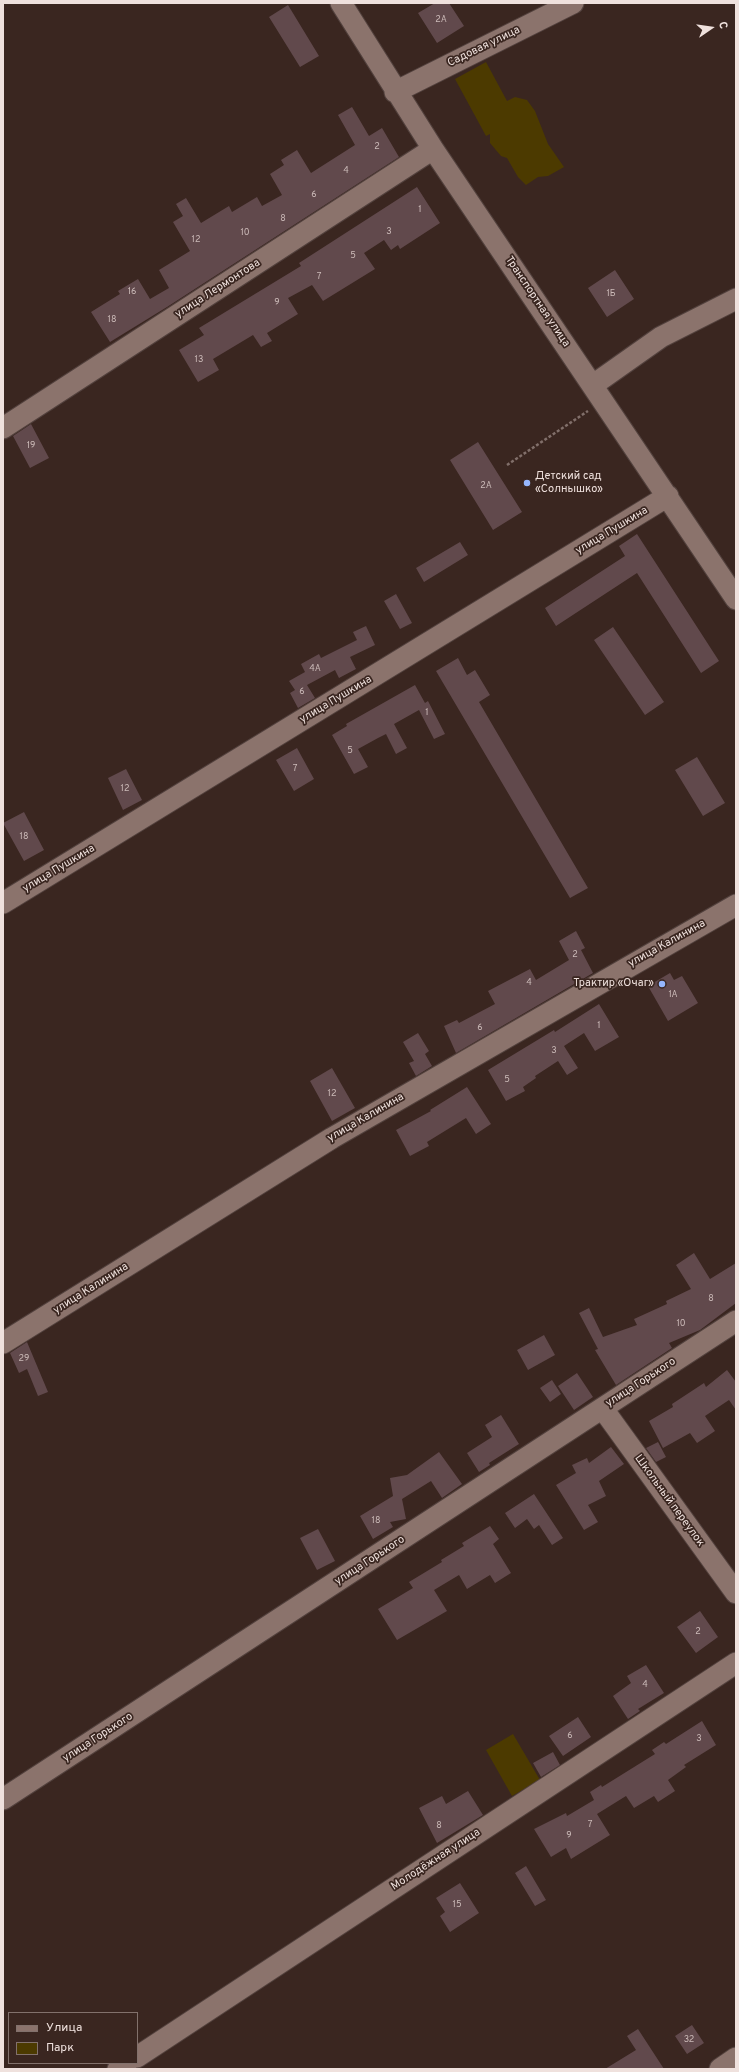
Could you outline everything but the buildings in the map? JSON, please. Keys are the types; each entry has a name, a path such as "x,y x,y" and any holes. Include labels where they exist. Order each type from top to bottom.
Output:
{"street":[{"name":"Транспортная улица","path":"341,3 395,92 736,599"},
{"name":"Садовая улица","path":"395,92 573,3"},
{"name":"улица Лермонтова","path":"3,428 433,149"},
{"path":"598,393 661,337 736,299"},
{"name":"улица Пушкина","path":"3,903 668,496"},
{"name":"улица Калинина","path":"3,1343 332,1138 736,905"},
{"name":"улица Горького","path":"3,1799 736,1321"},
{"name":"Школьный переулок","path":"603,1408 736,1593"},
{"name":"Молодёжная улица","path":"138,2055 736,1663"},
{"path":"720,2069 736,2058"}],"path":[{"path":"508,465 598,393"}],"green space":[{"path":"486,62 507,101 515,97 527,100 535,111 548,144 564,167 548,176 538,177 526,185 518,177 507,158 501,156 490,143 490,134 486,136 455,79"},
{"path":"513,1734 540,1780 512,1796 486,1750"}],"place":[{"name":"Детский сад «Солнышко»","path":"527,483"},
{"name":"Трактир «Очаг»","path":"662,984"}]}
